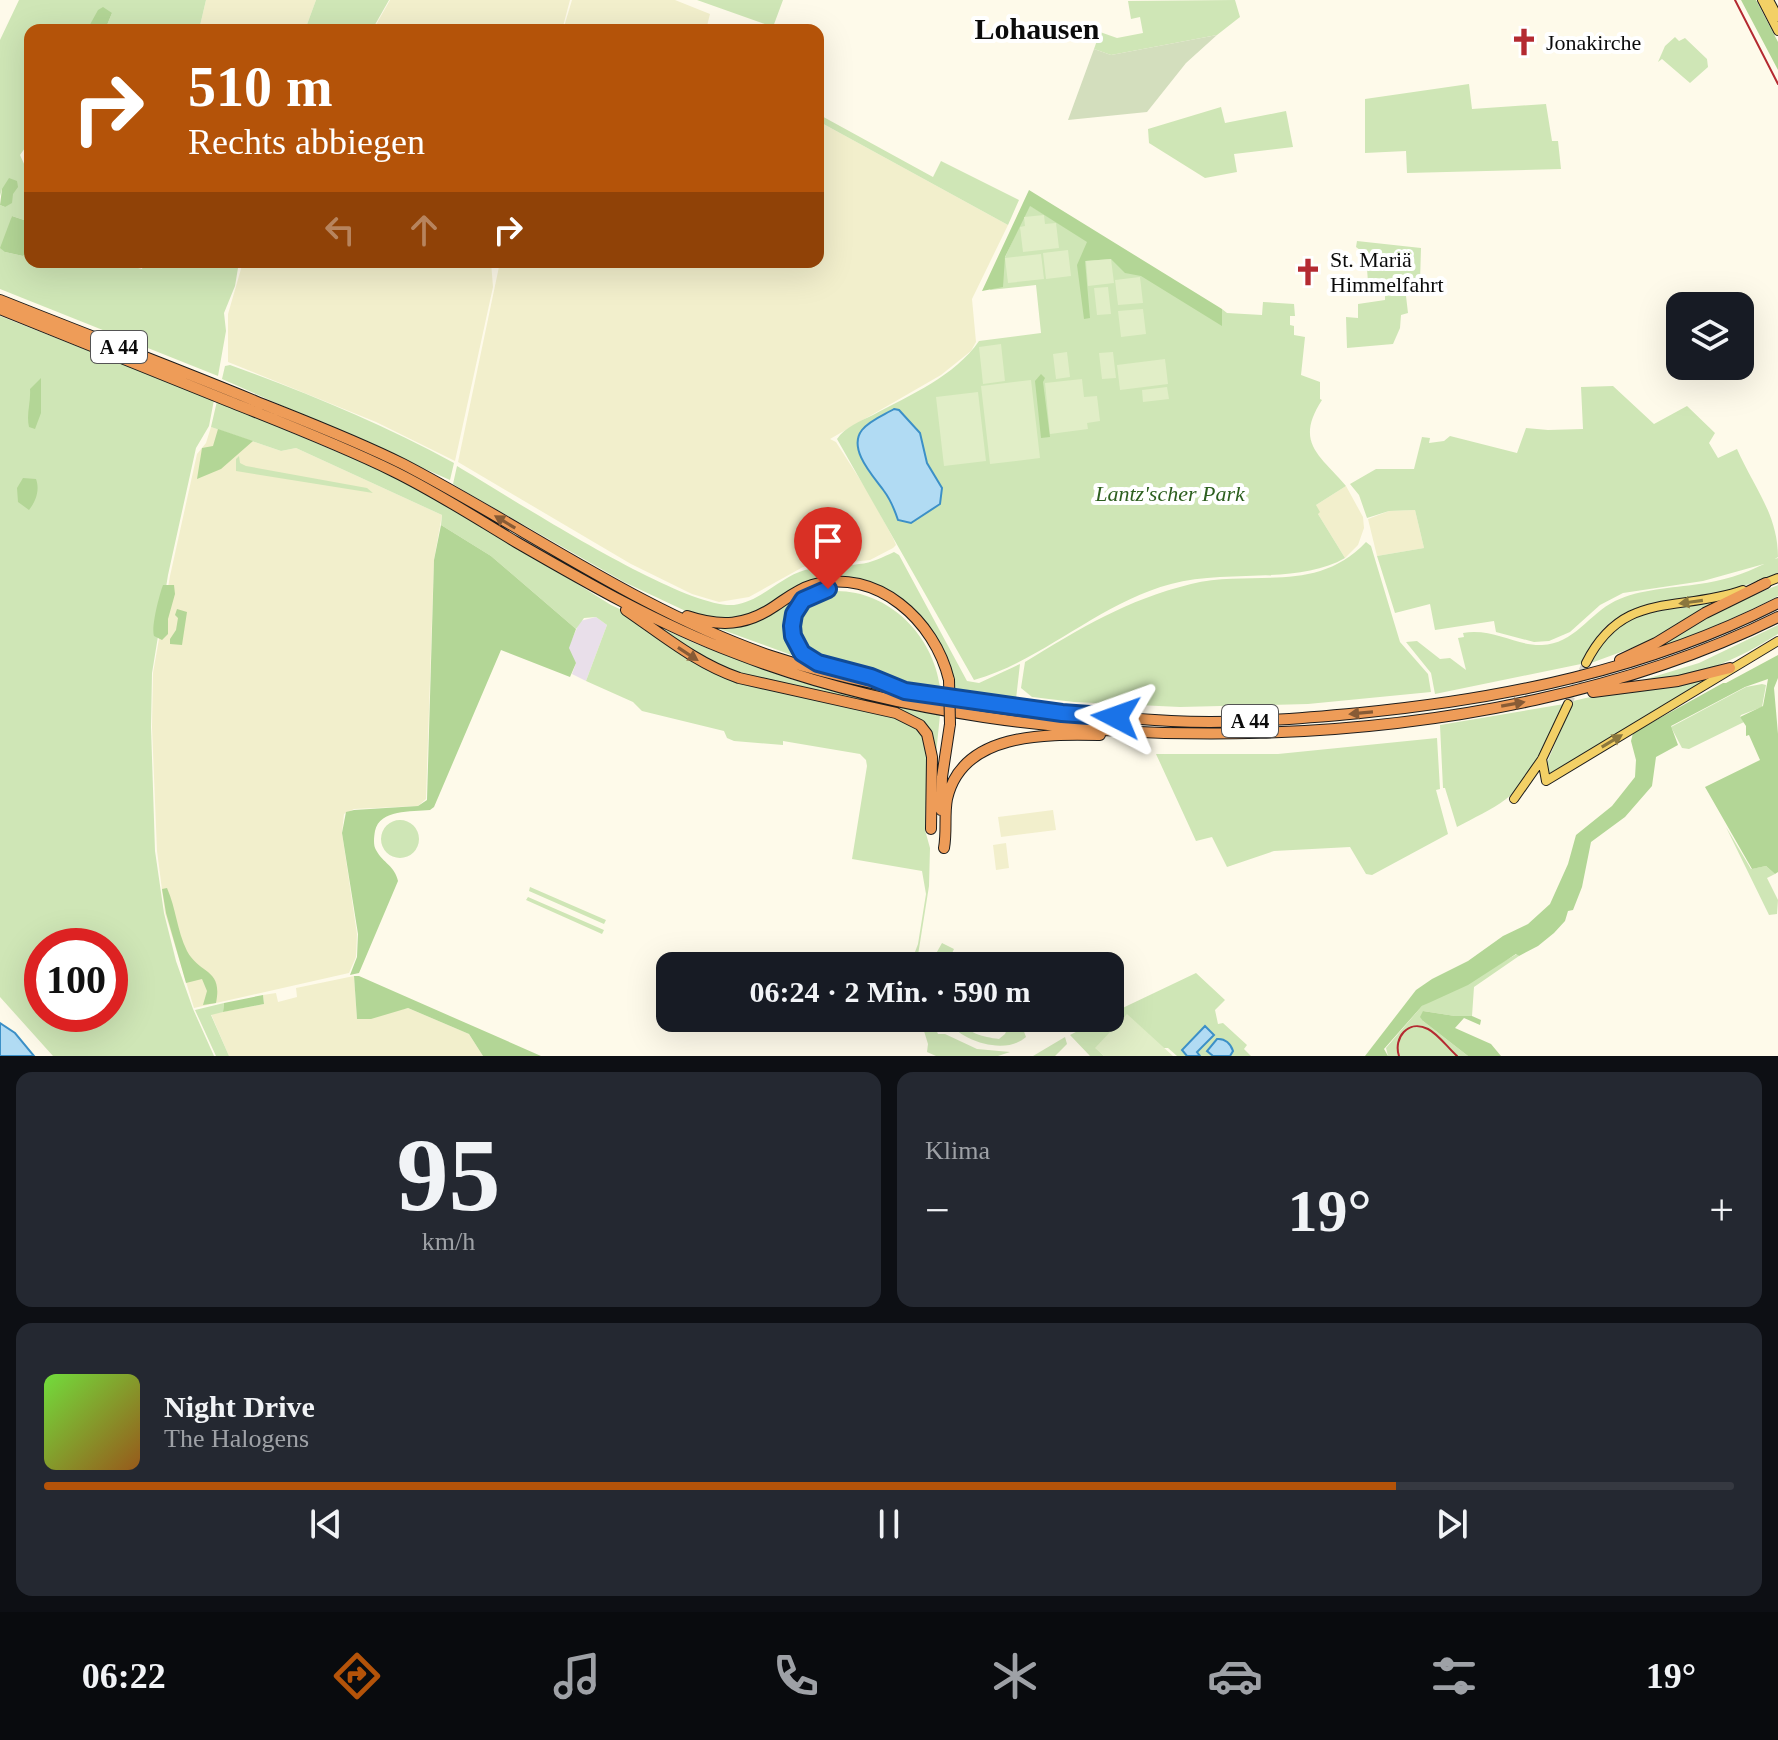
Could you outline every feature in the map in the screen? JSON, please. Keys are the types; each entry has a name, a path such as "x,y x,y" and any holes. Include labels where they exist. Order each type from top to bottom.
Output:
{"highway":[{"name":"A 44","path":"0,300 236,398"},
{"name":"A 44","path":"0,309 343,437 624,592 698,627 770,655 905,691 1062,713 1212,722 1308,718 1438,705 1554,683 1628,664 1692,643 1778,603"},
{"name":"A 44","path":"456,499 603,592 735,653 793,674 854,690 1008,720 1073,727 1170,733 1260,733 1373,725 1498,706 1584,688 1689,656 1778,617"},
{"path":"624,592 699,620 725,624 752,620 794,593 813,585 833,582 858,584 885,594 912,613 937,644 946,680 941,786 944,848 947,800 955,778 969,761 992,746 1047,736 1146,736 1170,733"},
{"path":"1554,683 1638,653 1705,613 1766,583"},
{"path":"905,691 871,677 818,663 802,653 793,636 792,626 794,614 803,600 819,591 840,588 862,591 883,600 918,627 946,680"},
{"path":"603,592 682,652 720,671 896,713 920,725 931,744 931,829"},
{"path":"1584,688 1593,692 1678,681 1730,668"},
{"path":"932,780 946,723"}],"main road":[{"path":"1762,0 1778,31"},
{"path":"1769,0 1778,17"},
{"path":"1586,663 1605,632 1633,614 1654,607 1716,598 1778,578"},
{"path":"1542,759 1546,781 1778,641"},
{"path":"1514,799 1542,759 1568,704"}],"shaded area":[{"path":"206,0 316,0 307,24 200,24"},
{"path":"390,0 570,0 564,24 376,24"},
{"path":"572,0 675,0 710,14 708,24 565,24"},
{"path":"824,124 1008,225 972,299 976,342 971,351 941,375 830,439 836,442 868,492 896,545 870,560 803,567 749,597 719,602 692,594 631,564 458,462 499,268 824,268"},
{"path":"241,268 491,268 493,287 455,461 376,422 228,362 228,314"},
{"path":"211,427 281,451 296,448 442,515 434,560 426,799 418,806 354,809 344,814 342,833 357,934 356,957 349,973 194,1008 165,913 157,851 153,673 170,576 197,454 206,443"},
{"path":"1346,486 1363,517 1364,528 1358,545 1345,558 1318,514 1316,505"},
{"path":"1415,510 1424,548 1377,556 1368,519 1389,511"},
{"path":"596,617 607,625 586,681 572,674 576,663 569,653 569,646 580,621"},
{"path":"1053,810 1056,830 1001,837 998,817"},
{"path":"1006,843 1009,868 996,870 993,845"},
{"path":"354,976 357,1019 408,1008 469,1034 483,1056 229,1056 211,1014 264,1004 263,995 276,993 278,1002 297,997 296,988"}],"green space":[{"path":"19,0 206,0 200,24 107,24 112,13 91,24 24,24 24,149 20,155 24,164 24,220 12,216 5,252 24,255 24,268 238,268 235,286 224,313 226,331 218,376 0,289 0,205 5,207 2,189 0,196 0,40"},
{"path":"316,0 389,0 375,24 307,24"},
{"path":"697,0 783,0 774,24 765,24"},
{"path":"1235,0 1240,17 1217,35 1111,55 1094,49 1100,32 1117,38 1143,33 1140,17 1131,19 1128,1"},
{"path":"1741,0 1756,0 1778,42 1778,70"},
{"path":"103,7 112,13 107,24 90,24"},
{"path":"1217,35 1186,63 1147,112 1068,120 1094,49 1111,55"},
{"path":"1675,37 1679,41 1685,38 1707,59 1708,67 1690,83 1662,59 1658,62 1665,46"},
{"path":"1469,84 1472,109 1546,104 1552,141 1558,141 1561,169 1407,173 1406,151 1365,153 1365,99"},
{"path":"1221,107 1225,123 1286,111 1293,147 1234,154 1237,172 1205,178 1149,143 1148,129"},
{"path":"824,117 933,177 941,161 1019,200 1008,225 824,124"},
{"path":"9,178 17,181 18,187 12,203 5,207 0,205 2,189"},
{"path":"1029,190 1222,309 1222,326 1141,276 1125,273 1111,259 1085,261 1090,318 1084,319 1077,265 1087,242 1030,206 1005,257 1003,287 982,291"},
{"name":"Lantz'scher Park","path":"1029,205 1222,325 1222,309 1227,313 1262,315 1263,302 1294,304 1295,316 1290,316 1290,325 1294,326 1294,335 1305,337 1301,375 1320,382 1322,400 1310,427 1310,438 1320,457 1346,486 1316,505 1318,514 1345,558 1306,571 1214,577 1171,584 1120,604 1024,659 974,680 837,439 854,425 945,375 979,341 1041,333 1036,285 990,290","holes":["897,409 920,433 927,463 941,486 940,504 911,523 898,520 867,465 860,443 868,424"]},
{"path":"1044,215 1045,224 1056,223 1059,248 1023,252 1020,227 1025,226 1024,217"},
{"path":"12,216 24,220 24,255 0,248"},
{"path":"1357,241 1421,248 1420,282 1409,285 1410,296 1406,296 1408,313 1401,315 1400,328 1393,344 1347,348 1346,317 1358,318 1358,304 1385,300 1385,290 1368,282 1367,269 1363,268 1364,256 1356,247"},
{"path":"1068,250 1071,276 1046,279 1043,253"},
{"path":"1041,254 1044,279 1008,283 1005,258"},
{"path":"1111,259 1114,283 1088,286 1086,261"},
{"path":"1140,277 1143,303 1118,305 1115,280"},
{"path":"1108,287 1111,314 1097,315 1094,288"},
{"path":"1143,309 1146,334 1121,337 1118,311"},
{"path":"0,316 214,400 209,426 196,448 168,575 152,673 151,727 155,851 164,913 176,961 214,1056 53,1056 31,1032 128,1032 128,928 24,928 24,1024 0,997"},
{"path":"1001,344 1005,381 983,384 979,347"},
{"path":"1067,352 1070,377 1056,379 1053,354"},
{"path":"1113,352 1116,378 1102,379 1099,353"},
{"path":"1165,359 1168,384 1120,390 1117,365"},
{"path":"230,365 344,410 454,463 450,480 222,379 225,366"},
{"path":"1041,374 1045,378 1050,437 1041,438 1035,381"},
{"path":"41,378 41,413 35,429 29,427 28,422 30,389"},
{"path":"1082,379 1084,397 1097,396 1100,421 1087,423 1088,429 1050,434 1045,383"},
{"path":"1031,380 1040,458 990,464 981,386"},
{"path":"1613,386 1654,424 1687,406 1715,433 1709,443 1718,458 1737,449 1774,527 1778,573 1717,594 1627,612 1603,630 1581,664 1435,694 1431,673 1406,642 1417,641 1440,659 1450,658 1466,670 1458,638 1464,637 1463,633 1485,633 1532,645 1553,643 1563,640 1606,607 1625,597 1716,581 1764,564 1703,581 1623,593 1600,605 1570,632 1549,641 1534,642 1496,632 1494,621 1435,630 1430,604 1395,613 1377,556 1424,548 1415,510 1389,511 1367,518 1359,495 1350,484 1376,469 1414,469 1422,437 1430,438 1429,443 1444,441 1450,436 1517,453 1526,428 1583,429 1581,387"},
{"path":"1167,387 1169,399 1143,402 1142,390"},
{"path":"978,392 986,461 944,466 936,397"},
{"path":"217,401 392,475 461,511 611,605 694,643 787,678 885,705 940,715 936,754 927,776 925,830 930,848 929,886 918,952 915,952 926,894 922,871 852,859 867,766 860,754 783,741 783,745 734,741 727,738 724,731 642,711 633,702 586,681 607,625 596,617 584,618 576,629 491,556 441,525 442,515 296,448 281,451 211,427"},
{"path":"218,429 253,441 221,469 197,479 202,448 213,446"},
{"path":"239,456 240,463 246,466 367,488 373,493 236,471"},
{"path":"457,466 637,571 709,601 734,605 743,603 796,573 818,567 864,563 894,552 899,555 967,681 979,683 1020,664 1016,699 955,690 950,669 903,602 834,579 735,621 694,615 624,582 453,484"},
{"path":"23,478 36,479 38,487 29,510 18,502 17,488"},
{"path":"441,525 491,556 576,629 569,648 576,663 570,677 501,650 434,807 390,815 378,824 374,836 375,848 398,881 359,973 350,975 357,957 358,934 342,833 346,812 418,806 427,800 434,560"},
{"path":"1366,542 1371,546 1400,642 1428,674 1431,692 1308,704 1180,707 1032,697 1021,688 1025,662 1085,627 1146,598 1214,580 1305,575 1347,558"},
{"path":"163,585 174,585 175,594 168,619 168,634 162,640 153,632"},
{"path":"1778,585 1778,596 1728,620 1641,653 1718,610"},
{"path":"818,587 795,606 798,653 805,660 709,625 727,628"},
{"path":"833,591 853,592 872,598 904,618 928,649 940,687 854,671 823,662 810,654 799,635 799,612 808,602"},
{"path":"1727,599 1640,645 1591,663 1601,644 1614,630 1630,620 1668,608"},
{"path":"177,609 187,612 182,645 170,644 176,630"},
{"path":"1778,625 1778,634 1714,667 1679,676 1643,680 1699,663"},
{"path":"1778,655 1778,678 1774,688 1778,734 1778,872 1775,874 1766,866 1752,869 1705,787 1760,760 1749,735 1746,736 1746,726 1740,717 1763,706 1768,679 1745,687 1671,726 1678,745 1656,757 1652,786 1625,817 1591,842 1582,887 1573,910 1568,911 1565,921 1554,933 1538,946 1519,956 1516,954 1468,985 1422,1006 1384,1049 1388,1056 1365,1056 1416,990 1528,924 1550,904 1568,864 1576,835 1612,806 1635,777 1633,733"},
{"path":"1710,678 1547,775 1546,765 1573,701 1616,691"},
{"path":"1766,685 1762,707 1741,715 1744,722 1689,749 1682,748 1671,727 1746,687"},
{"path":"1564,704 1534,768 1517,790 1495,807 1457,827 1443,788 1440,725"},
{"path":"1437,738 1440,789 1436,790 1448,834 1372,875 1366,874 1350,847 1274,851 1227,867 1212,837 1196,841 1156,754 1278,754"},
{"path":"400,820 413,826 419,839 413,852 400,858 387,852 381,839 387,826"},
{"path":"1726,827 1751,869 1766,866 1775,874 1767,878 1778,900 1777,914 1769,915"},
{"path":"530,887 606,920 604,924 529,891"},
{"path":"167,888 187,951 216,983 216,1003 203,1005 207,991 202,979 186,983 166,913 162,889"},
{"path":"528,897 604,930 602,934 526,900"},
{"path":"942,943 954,949 953,952 937,952"},
{"path":"1517,954 1519,956 1474,987 1472,1016 1423,1011 1423,1021 1468,1056 1388,1056 1386,1048 1422,1006"},
{"path":"1196,973 1225,1000 1215,1010 1218,1024 1223,1023 1247,1045 1244,1049 1251,1056 1230,1056 1232,1054 1226,1041 1218,1039 1207,1051 1213,1056 1200,1056 1197,1052 1213,1033 1206,1026 1182,1051 1187,1056 1177,1056 1168,1048 1096,1048 1104,1056 1090,1056 1070,1035 1076,1032 1124,1032 1124,1007"},
{"path":"354,976 541,1056 483,1056 469,1034 408,1008 371,1019 357,1019"},
{"path":"263,995 264,1004 223,1012 224,1003"},
{"path":"224,1003 223,1012 211,1015 229,1056 216,1056 195,1010"},
{"path":"1423,1011 1472,1016 1481,1020 1480,1025 1464,1018 1455,1028 1491,1044 1501,1056 1468,1056 1423,1021 1420,1017"},
{"path":"1127,1014 1173,1056 1104,1056 1095,1048 1110,1032 1124,1032 1124,1017"},
{"path":"924,1032 937,1032 977,1049 1010,1052 998,1056 936,1056 927,1052"},
{"path":"973,1032 999,1039 1006,1032 1024,1032 1026,1037 1017,1043 995,1045 961,1033"},
{"path":"1065,1037 1067,1044 1055,1056 1033,1056"}],"water":[{"path":"894,409 899,410 920,433 927,463 942,488 940,504 911,523 898,520 858,446 858,438 865,426"},
{"path":"0,1023 15,1033 34,1056 0,1056"},
{"path":"1205,1026 1214,1035 1197,1052 1200,1056 1187,1056 1182,1050"},
{"path":"1217,1039 1229,1044 1233,1051 1230,1056 1213,1056 1207,1051"}],"tunnel":[{"path":"1568,704 1586,663"}],"tram line":[{"path":"1735,0 1778,84"},
{"path":"1399,1056 1400,1037 1414,1026 1432,1031 1457,1056"}],"place":[{"name":"Jonakirche","path":"1524,42"},
{"name":"St. Mariä Himmelfahrt","path":"1308,272"}],"district":[{"name":"Lohausen","path":"1037,28"}],"route":[{"path":"828,589 803,600 794,614 793,636 802,653 811,660 871,677 905,691 1062,713 1116,717"}]}
